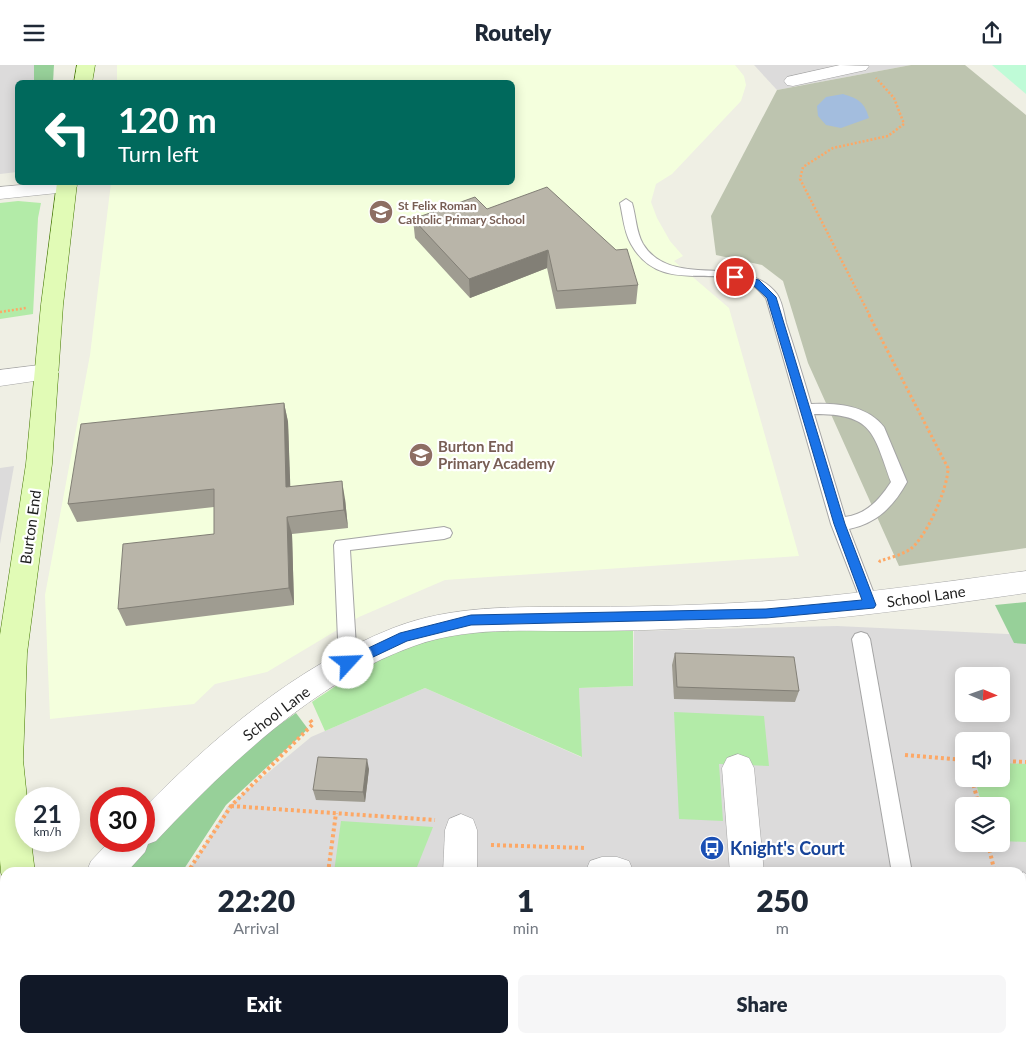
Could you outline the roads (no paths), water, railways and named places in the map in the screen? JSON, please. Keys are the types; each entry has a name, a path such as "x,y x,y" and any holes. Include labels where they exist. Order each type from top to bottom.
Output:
{"street":[{"path":"84,80 86,65"},
{"path":"793,81 862,65"},
{"path":"0,193 60,185"},
{"name":"Burton End","path":"17,867 4,761 12,653 39,464 52,305 67,185"},
{"path":"0,378 47,372"},
{"name":"School Lane","path":"155,819 210,765 292,698 348,663 404,637 471,620 766,613 866,594 1026,582"},
{"path":"738,768 746,867"},
{"path":"460,867 461,830"},
{"path":"109,867 123,852"}],"lane":[{"path":"626,203 637,244 652,262 674,271 711,273 756,282 772,297 839,524 866,594"},
{"path":"804,409 857,413 879,429 899,482 882,508 858,522 839,524"},
{"path":"348,663 342,545 444,533"},
{"path":"861,639 901,867"}],"water":[{"path":"843,94 860,102 869,118 841,128 826,125 818,116 817,106 826,97"}],"place":[{"name":"St Felix Roman Catholic Primary School","path":"381,212"},
{"name":"Burton End Primary Academy","path":"421,455"},
{"name":"Knight's Court","path":"712,848"}]}
